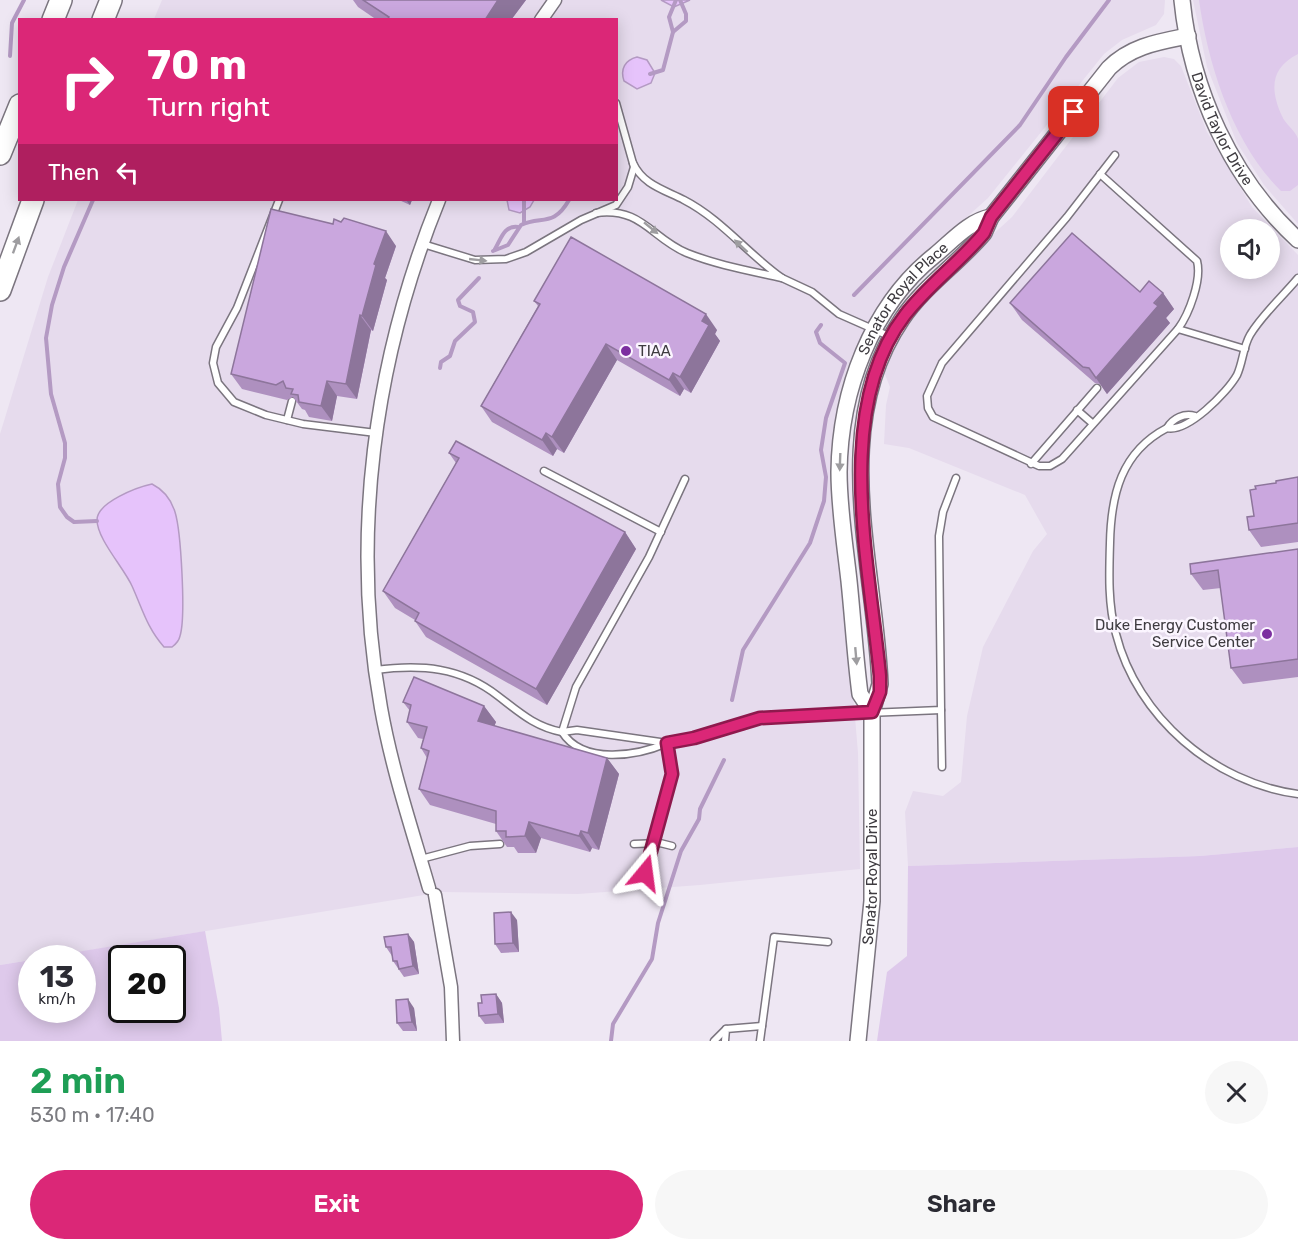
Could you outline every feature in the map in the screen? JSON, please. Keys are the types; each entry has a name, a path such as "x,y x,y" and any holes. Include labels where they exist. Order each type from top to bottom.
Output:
{"highway":[{"path":"54,18 61,0"},
{"path":"104,18 111,0"},
{"path":"0,154 18,110"},
{"path":"0,290 33,201"}],"street":[{"path":"542,18 555,0"},
{"name":"David Taylor Drive","path":"1182,0 1188,36 1204,95 1224,141 1260,198 1298,240"},
{"name":"Senator Royal Place","path":"863,425 875,377 891,337 918,300 984,233 991,217 1115,62 1141,46 1188,36"},
{"path":"439,201 422,244 394,334 376,433 368,535 371,628 375,670 390,753 432,892 450,978 453,1041"},
{"name":"Senator Royal Place","path":"847,404 873,329 895,294 917,271 968,227 991,217"},
{"name":"Senator Royal Drive","path":"847,404 840,444 840,494 860,694 872,712"},
{"name":"Senator Royal Drive","path":"858,1041 872,901 872,712 878,701 880,684 861,487 863,425"}],"lane":[{"path":"618,111 633,163 646,181 709,216 745,249 782,278"},
{"path":"1100,174 1197,261 1198,279 1185,318 1178,329 1058,462 1045,467 1032,464 937,420 930,413 927,396 948,354 1020,273 1115,154"},
{"path":"422,244 475,260 506,259 526,252 596,213 612,207 621,199 630,182 633,163"},
{"path":"279,201 237,308 216,346 213,363 218,383 234,402 252,411 287,420 376,433"},
{"path":"596,213 610,212 630,215 641,220 684,251 782,278 812,291 839,314 891,337"},
{"path":"1298,278 1251,333 1239,370 1231,384 1213,403 1195,416 1185,415 1174,419 1167,428 1145,442 1129,461 1119,479 1112,504 1109,588 1120,650 1134,679 1152,707 1186,745 1245,779 1298,794"},
{"path":"1178,329 1245,349"},
{"path":"1032,464 1097,387"},
{"path":"287,420 292,401"},
{"path":"1077,411 1092,423"},
{"path":"544,471 661,532"},
{"path":"942,766 939,536 943,512 956,478"},
{"path":"562,732 576,687 661,532 685,479"},
{"path":"375,670 421,666 458,674 487,688 536,725 562,732 594,731 667,743"},
{"path":"562,732 576,747 596,752 632,754 760,718 941,710"},
{"path":"645,873 672,774 667,743"},
{"path":"421,859 470,846 500,844"},
{"path":"634,844 672,846"},
{"path":"760,1041 774,937 828,942"},
{"path":"714,1041 726,1029 762,1026"},
{"path":"725,1041 726,1029"}],"shaded area":[{"name":"TIAA","path":"162,0 1165,0 1164,14 1156,25 1122,40 1104,54 988,198 896,281 876,309 859,348 840,409 845,597 858,753 860,869 700,885 578,894 442,892 121,945 108,945 108,947 96,949 96,945 18,945 18,962 0,965 0,434 48,277 78,201 618,201 618,18 154,18"},
{"path":"661,0 690,0 674,7"},
{"path":"1193,0 1298,0 1298,224 1264,185 1237,143 1207,67"},
{"path":"1199,0 1298,0 1298,54 1282,66 1277,73 1274,89 1282,116 1298,139 1298,185 1290,191 1281,191 1264,172 1236,127 1216,77"},
{"path":"637,57 647,60 655,73 651,83 637,89 624,81 623,69 627,63"},
{"path":"1164,57 1174,59 1181,66 1207,132 1252,207 1264,219 1220,219 1220,279 1280,279 1280,236 1298,255 1298,847 1200,856 908,866 905,812 913,791 943,796 961,782 967,716 983,647 1033,551 1047,534 1025,495 909,448 884,444 886,405 890,387 884,372 902,329 933,289 1012,217 1118,78 1139,62"},
{"path":"507,201 533,201 530,207 520,213 509,210"},
{"path":"152,484 166,495 171,503 175,512 179,537 183,593 182,626 179,639 172,647 164,647 153,633 132,586 101,536 97,520 99,513 111,501 128,492"},
{"path":"1298,847 1298,1041 877,1041 887,972 907,956 908,866 1200,856"},
{"path":"205,931 219,1008 222,1041 0,1041 0,965 18,962 18,1023 96,1023 96,949 108,947 108,1023 186,1023 186,945 119,945"}],"building":[{"path":"363,0 498,0 486,18 389,17"},
{"path":"271,209 333,224 334,219 341,222 344,218 386,231 374,264 376,265 362,316 360,315 346,384 327,381 321,406 299,402 298,395 291,394 293,389 286,388 283,381 276,385 231,374"},
{"path":"1072,233 1140,292 1149,281 1163,293 1154,303 1158,306 1096,378 1089,368 1083,367 1010,303"},
{"name":"TIAA","path":"571,237 706,314 702,321 709,325 680,377 673,373 669,380 606,344 552,437 546,433 542,440 481,406 540,304 534,301"},
{"path":"456,441 625,532 536,689 415,621 419,613 383,591 459,458 449,453"},
{"path":"1298,477 1298,523 1249,530 1247,517 1254,516 1250,490 1256,489 1255,486"},
{"name":"Duke Energy Customer Service Center","path":"1298,549 1298,659 1231,668 1218,570 1191,574 1190,564"},
{"path":"414,677 484,706 478,721 607,758 588,833 581,831 579,836 529,822 525,836 506,837 506,831 496,831 496,811 419,789 429,751 421,748 427,727 407,722 411,705 403,702"},
{"path":"511,912 513,943 495,944 494,913"},
{"path":"408,934 413,966 399,969 397,961 393,961 391,947 386,947 384,937"},
{"path":"496,994 498,1014 479,1016 478,1003 482,1003 481,995"},
{"path":"408,999 412,1022 397,1023 396,1000"}],"waterway":[{"path":"10,56 12,23 24,0"},
{"path":"673,32 669,17 676,0"},
{"path":"650,74 663,70 673,32 686,21 686,14 680,0"},
{"path":"854,295 1020,125 1066,57 1109,0"},
{"path":"93,201 64,267 52,305 46,338 51,394 65,443 65,458 58,484 60,507 74,522 97,521"},
{"path":"524,201 524,222"},
{"path":"493,251 508,245 521,225 552,218 568,201"},
{"path":"495,249 506,230 518,227"},
{"path":"440,368 441,362 450,356 455,341 475,322 473,312 460,306 458,300 479,278"},
{"path":"732,700 743,650 810,543 824,501 826,477 821,450 826,418 845,363 820,343 816,332 821,325"},
{"path":"611,1041 613,1024 652,959 658,923 681,851 699,819 700,809 724,760"}],"place":[{"name":"TIAA","path":"626,351"},
{"name":"Duke Energy Customer Service Center","path":"1267,634"}],"route":[{"path":"645,873 672,774 667,743 694,738 760,718 872,712 878,701 880,676 860,464 863,425 875,377 891,337 904,315 984,233 991,217 1074,112"}]}
